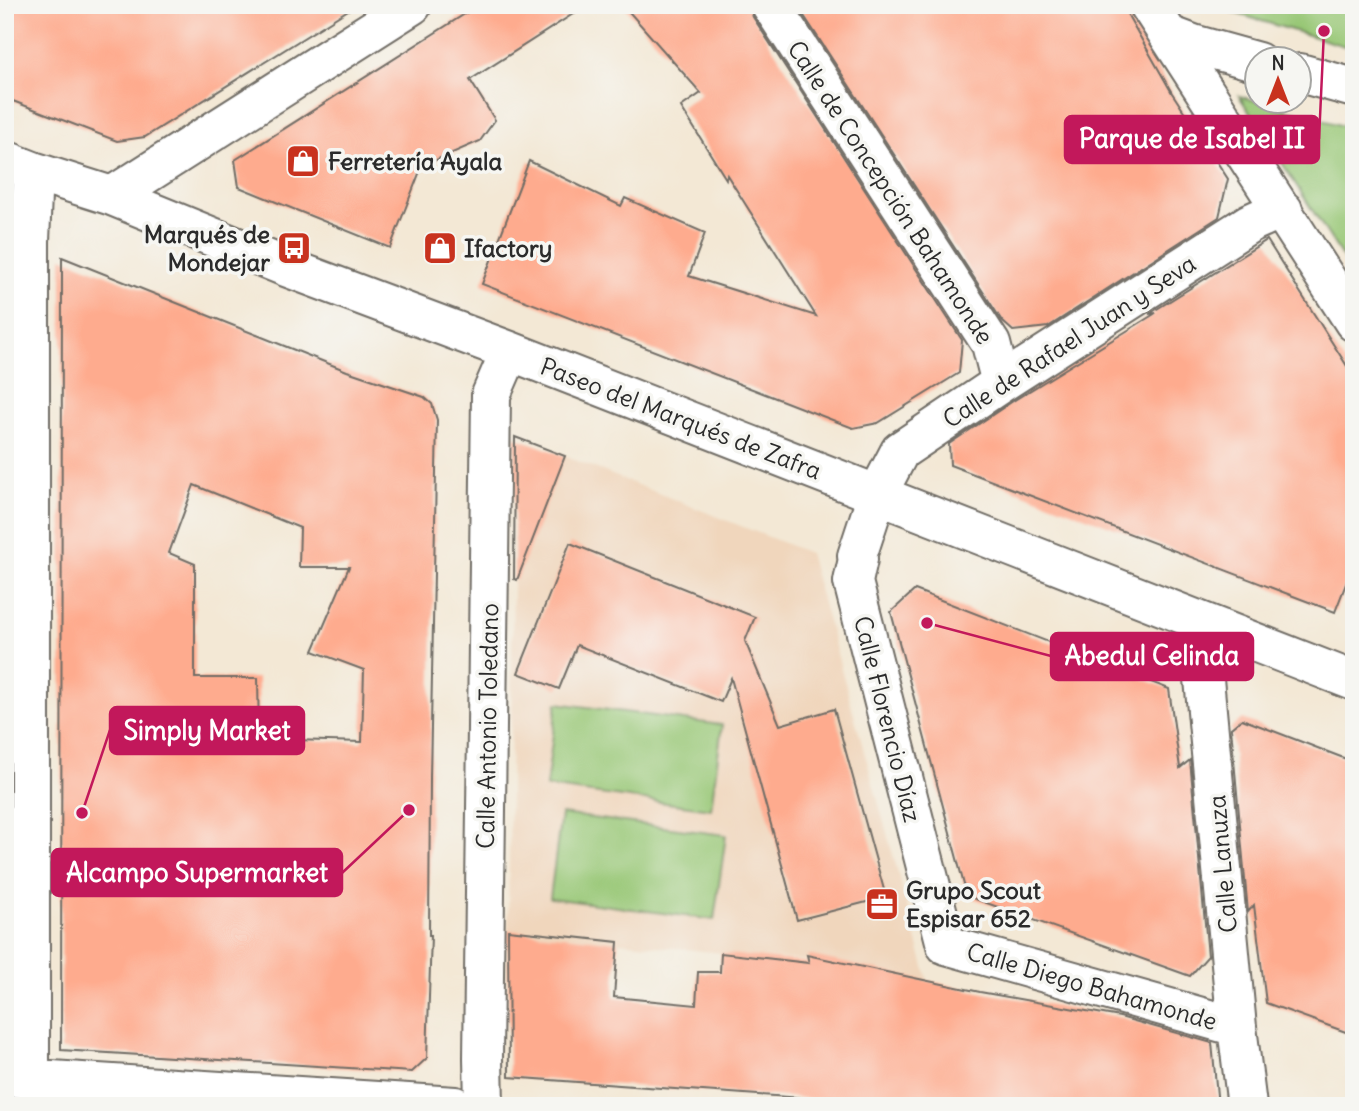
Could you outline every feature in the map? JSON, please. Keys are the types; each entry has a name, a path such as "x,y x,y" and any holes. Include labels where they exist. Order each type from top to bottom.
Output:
{"street":[{"path":"112,195 412,5"},
{"name":"Calle de Concepción Bahamonde","path":"771,5 991,344 1002,383"},
{"path":"1159,20 1193,44 1244,58"},
{"path":"1159,20 1354,322"},
{"path":"1314,77 1354,88"},
{"path":"19,166 30,241 18,1078 455,1106"},
{"name":"Paseo del Marqués de Zafra","path":"19,166 112,195 286,267 510,351 1354,681"},
{"name":"Calle de Rafael Juan y Seva","path":"877,495 900,451 1250,223 1283,210"},
{"name":"Calle Antonio Toledano","path":"484,1106 482,1058 491,414 492,395 510,351"},
{"name":"Calle Florencio Díaz","path":"877,495 857,556 853,582 946,945"},
{"name":"Calle Lanuza","path":"1204,623 1200,637 1247,1106"},
{"name":"Calle Diego Bahamonde","path":"946,945 1237,1027"}],"shaded area":[{"path":"524,440 809,553 928,981 848,964 508,930 515,448"}],"green space":[{"path":"1216,5 1354,5 1354,49 1235,13"},
{"path":"1252,116 1309,116 1354,129 1354,275"},
{"path":"557,703 722,725 711,809 546,787"},
{"path":"561,814 726,835 714,920 550,898"}],"building":[{"path":"5,5 356,5 145,137 117,141 5,98"},
{"path":"479,5 587,5 470,80 495,120 480,141 422,166 390,248 239,187 235,160"},
{"path":"623,5 749,5 753,17 962,340 959,373 878,423 853,428 482,284 529,161 621,206 625,198 705,233 689,276 816,316 681,107 701,93"},
{"path":"797,5 1122,5 1172,93 1228,179 1219,217 1048,327 1013,331 1002,321"},
{"path":"1267,240 1354,377 1354,563 1335,612 950,465 949,444"},
{"path":"62,257 347,371 424,397 432,404 437,420 427,1058 412,1072 61,1050","holes":["194,485 300,528 299,567 349,567 313,651 364,670 362,742 259,739 258,678 195,678 195,564 169,553"]},
{"path":"515,437 565,456 517,580 514,579"},
{"path":"570,543 755,617 745,641 780,725 834,709 886,897 797,920 731,678 721,702 577,645 559,689 518,673"},
{"path":"915,590 1169,689 1180,768 1190,760 1208,956 1190,976 967,896 891,612"},
{"path":"1242,719 1354,762 1354,1035 1266,1003 1254,905 1248,912 1231,728"},
{"path":"508,930 618,942 614,997 696,1005 698,972 720,972 721,953 809,963 807,955 980,992 1120,1017 1212,1043 1218,1106 913,1106 509,1077"}],"place":[{"name":"Parque de Isabel II","path":"1324,31"},
{"name":"Ferretería Ayala","path":"303,161"},
{"name":"Marqués de Mondejar","path":"294,248"},
{"name":"Ifactory","path":"440,248"},
{"name":"Abedul Celinda","path":"927,623"},
{"name":"Alcampo Supermarket","path":"409,810"},
{"name":"Simply Market","path":"82,813"},
{"name":"Grupo Scout Espisar 652","path":"882,904"}]}
